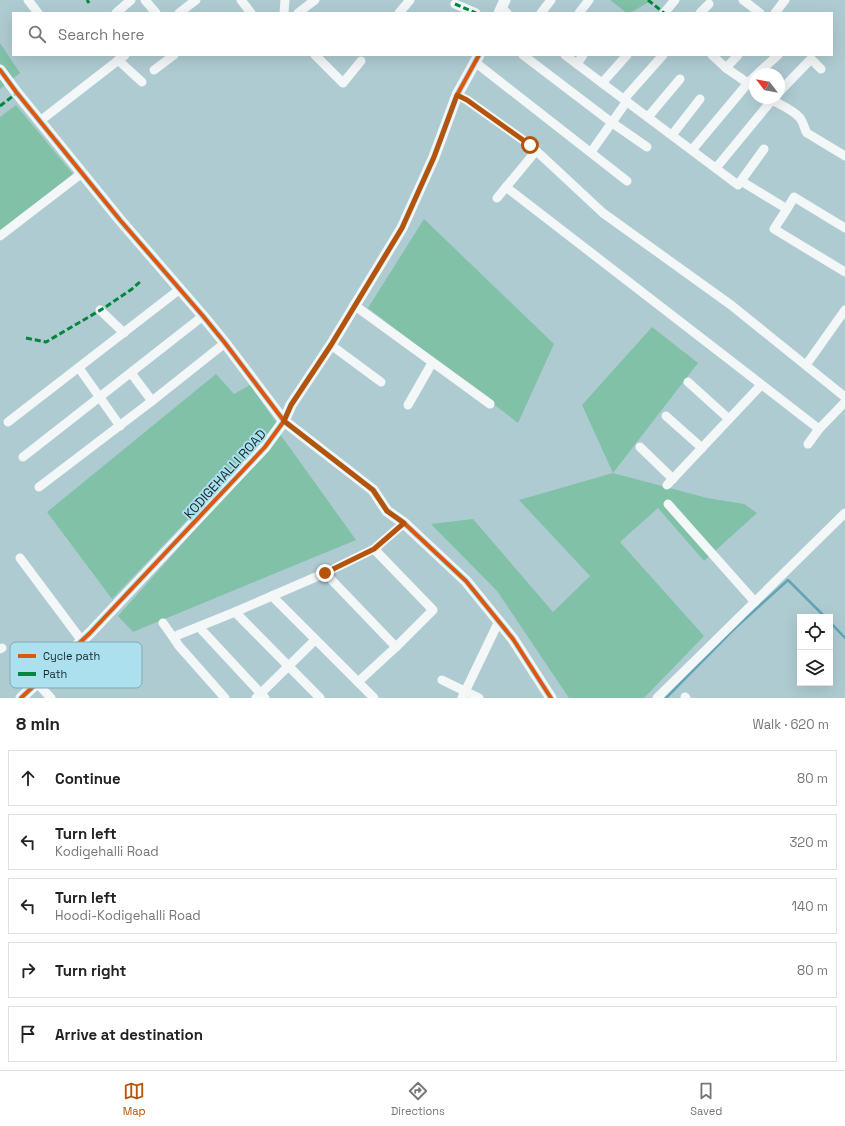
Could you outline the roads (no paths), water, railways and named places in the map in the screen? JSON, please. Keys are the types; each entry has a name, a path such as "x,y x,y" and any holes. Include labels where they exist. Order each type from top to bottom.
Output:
{"street":[{"path":"28,0 37,12"},
{"path":"117,12 131,0"},
{"path":"145,0 155,12"},
{"path":"180,12 196,0"},
{"path":"241,0 250,12"},
{"path":"284,12 285,0"},
{"path":"299,12 315,0"},
{"path":"401,12 410,0"},
{"path":"542,12 551,0"},
{"path":"580,12 589,0"},
{"path":"665,12 675,0"},
{"path":"743,0 759,12"},
{"path":"776,12 785,0"},
{"path":"456,4 474,12"},
{"path":"701,12 709,4"},
{"path":"154,70 173,56"},
{"path":"316,56 343,83 361,61"},
{"path":"526,56 611,122 647,147"},
{"path":"566,56 738,185 764,149"},
{"path":"577,64 582,56"},
{"path":"602,82 626,56"},
{"path":"591,152 626,100 662,56"},
{"path":"713,56 726,68 749,85"},
{"path":"726,68 737,56"},
{"path":"764,68 777,56"},
{"path":"40,121 121,57 142,82"},
{"path":"785,85 809,57 821,69"},
{"path":"478,58 480,66 627,181"},
{"name":"KODIGEHALLI ROAD","path":"82,641 265,447 284,421 291,405 331,345 402,228 434,157 457,95 478,58"},
{"path":"0,70 120,220 204,316 284,421 373,490 387,511 404,523 466,581 513,640 551,698"},
{"path":"648,117 680,79"},
{"path":"692,150 749,88"},
{"path":"457,95 473,104 530,145 603,213 731,305 845,397"},
{"path":"672,135 700,99"},
{"path":"716,168 766,104"},
{"path":"780,104 796,115 803,123 804,129 807,133 845,156"},
{"path":"497,198 536,150"},
{"path":"0,236 82,173"},
{"path":"741,181 787,209"},
{"path":"506,187 819,429"},
{"path":"845,228 794,197 774,229 845,272"},
{"path":"8,422 180,289"},
{"path":"354,305 490,404"},
{"path":"100,310 124,333"},
{"path":"806,366 845,310"},
{"path":"22,457 204,316"},
{"path":"39,487 120,426 225,343"},
{"path":"331,345 381,382"},
{"path":"408,405 432,363"},
{"path":"79,368 120,426"},
{"path":"130,373 152,401"},
{"path":"688,382 729,419"},
{"path":"640,448 670,482 761,385"},
{"path":"808,444 819,429 845,402"},
{"path":"666,416 702,448"},
{"path":"668,504 755,602"},
{"path":"658,698 845,513"},
{"path":"175,640 178,635 236,612 325,573 374,549 404,523"},
{"path":"358,682 433,610 374,549"},
{"path":"20,558 82,641"},
{"path":"325,573 396,647"},
{"path":"272,596 374,698"},
{"path":"236,612 320,698"},
{"path":"463,695 499,621"},
{"path":"163,623 179,646 225,698"},
{"path":"199,627 261,697 288,666 315,640"},
{"path":"442,680 463,695 479,698"},
{"name":"KODIGEHALLI ROAD","path":"21,698 32,688"},
{"path":"42,688 51,698"}],"waterway":[{"path":"666,698 734,629 788,580 822,614"},
{"path":"833,625 845,638"}]}
